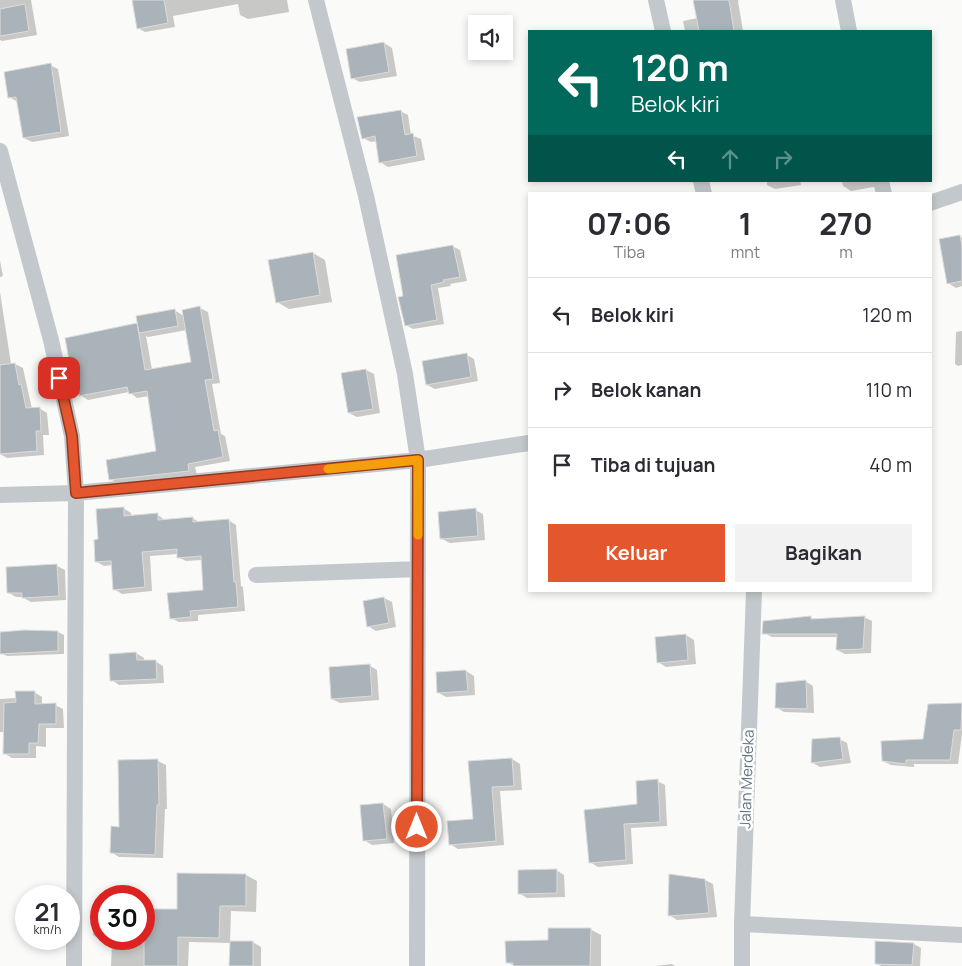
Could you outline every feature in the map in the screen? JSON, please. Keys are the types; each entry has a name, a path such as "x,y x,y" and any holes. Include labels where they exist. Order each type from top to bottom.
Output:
{"street":[{"path":"316,0 366,196 405,374 418,460 417,966"},
{"path":"656,0 663,30"},
{"path":"843,0 850,30"},
{"path":"0,151 51,340 72,436 76,493 74,966"},
{"path":"932,202 962,192"},
{"path":"0,495 76,493 418,460 528,443"},
{"path":"256,575 418,569"},
{"name":"Jalan Merdeka","path":"742,966 754,592"},
{"path":"742,924 962,935"}],"building":[{"path":"132,0 164,0 168,23 137,29"},
{"path":"693,0 729,0 734,30 699,30"},
{"path":"25,4 29,31 0,36 0,9"},
{"path":"384,42 389,72 351,79 346,49"},
{"path":"51,63 61,132 23,138 16,97 8,98 4,72"},
{"path":"401,110 405,135 413,133 417,156 379,163 375,136 362,139 357,117"},
{"path":"960,235 962,281 947,284 939,239"},
{"path":"453,245 460,277 443,280 444,282 431,285 437,320 405,326 398,297 403,296 396,255"},
{"path":"313,252 320,295 276,303 268,260"},
{"path":"200,306 213,379 205,380 214,431 218,430 223,457 188,464 189,471 109,480 106,460 156,451 147,391 129,394 127,387 79,396 72,360 69,360 65,338 137,323 145,370 191,362 182,310"},
{"path":"175,309 178,326 139,333 136,316"},
{"path":"467,353 471,377 426,385 422,361"},
{"path":"15,363 26,408 40,407 41,431 36,431 37,451 0,454 0,365"},
{"path":"366,369 373,409 348,413 341,373"},
{"path":"124,507 124,516 158,513 158,520 193,517 193,522 229,519 238,607 190,611 191,617 170,619 167,593 203,590 201,556 177,558 177,549 142,552 145,587 113,590 111,561 95,562 94,540 98,539 96,509"},
{"path":"476,508 478,536 440,539 438,512"},
{"path":"57,564 59,596 22,598 22,593 7,593 6,567"},
{"path":"384,597 389,623 367,627 363,601"},
{"path":"811,616 811,619 865,616 863,649 836,650 837,634 762,634 763,621"},
{"path":"24,630 58,631 58,651 0,654 0,632"},
{"path":"686,634 688,660 657,663 655,637"},
{"path":"136,652 137,660 156,660 157,679 110,681 109,654"},
{"path":"370,664 372,696 331,699 329,667"},
{"path":"466,670 468,691 437,693 436,672"},
{"path":"806,680 807,709 775,708 776,683"},
{"path":"15,691 35,691 35,704 56,703 56,724 39,724 38,743 29,743 29,754 3,754 4,703 16,702"},
{"path":"962,703 961,730 954,730 950,760 906,760 906,764 882,761 881,741 923,739 928,704"},
{"path":"840,737 843,759 811,763 812,739"},
{"path":"512,758 514,786 492,787 496,841 449,845 447,821 473,819 468,761"},
{"path":"158,759 159,805 157,805 155,855 110,853 111,826 119,827 118,760"},
{"path":"658,779 660,822 624,824 626,860 589,863 584,810 637,804 636,781"},
{"path":"383,803 387,839 363,841 360,805"},
{"path":"557,869 557,893 518,894 518,870"},
{"path":"177,873 246,874 246,906 220,906 219,938 178,937 178,966 144,966 144,950 155,950 155,909 177,909"},
{"path":"669,874 705,879 709,913 668,916"},
{"path":"548,928 591,928 590,966 513,966 513,963 506,963 505,941 548,940"},
{"path":"230,941 253,941 253,966 229,966"},
{"path":"875,941 914,943 912,965 875,964"}],"slow traffic":[{"path":"328,469 418,460 418,535"}],"route":[{"path":"59,378 72,436 76,493 418,460 417,827"}]}
